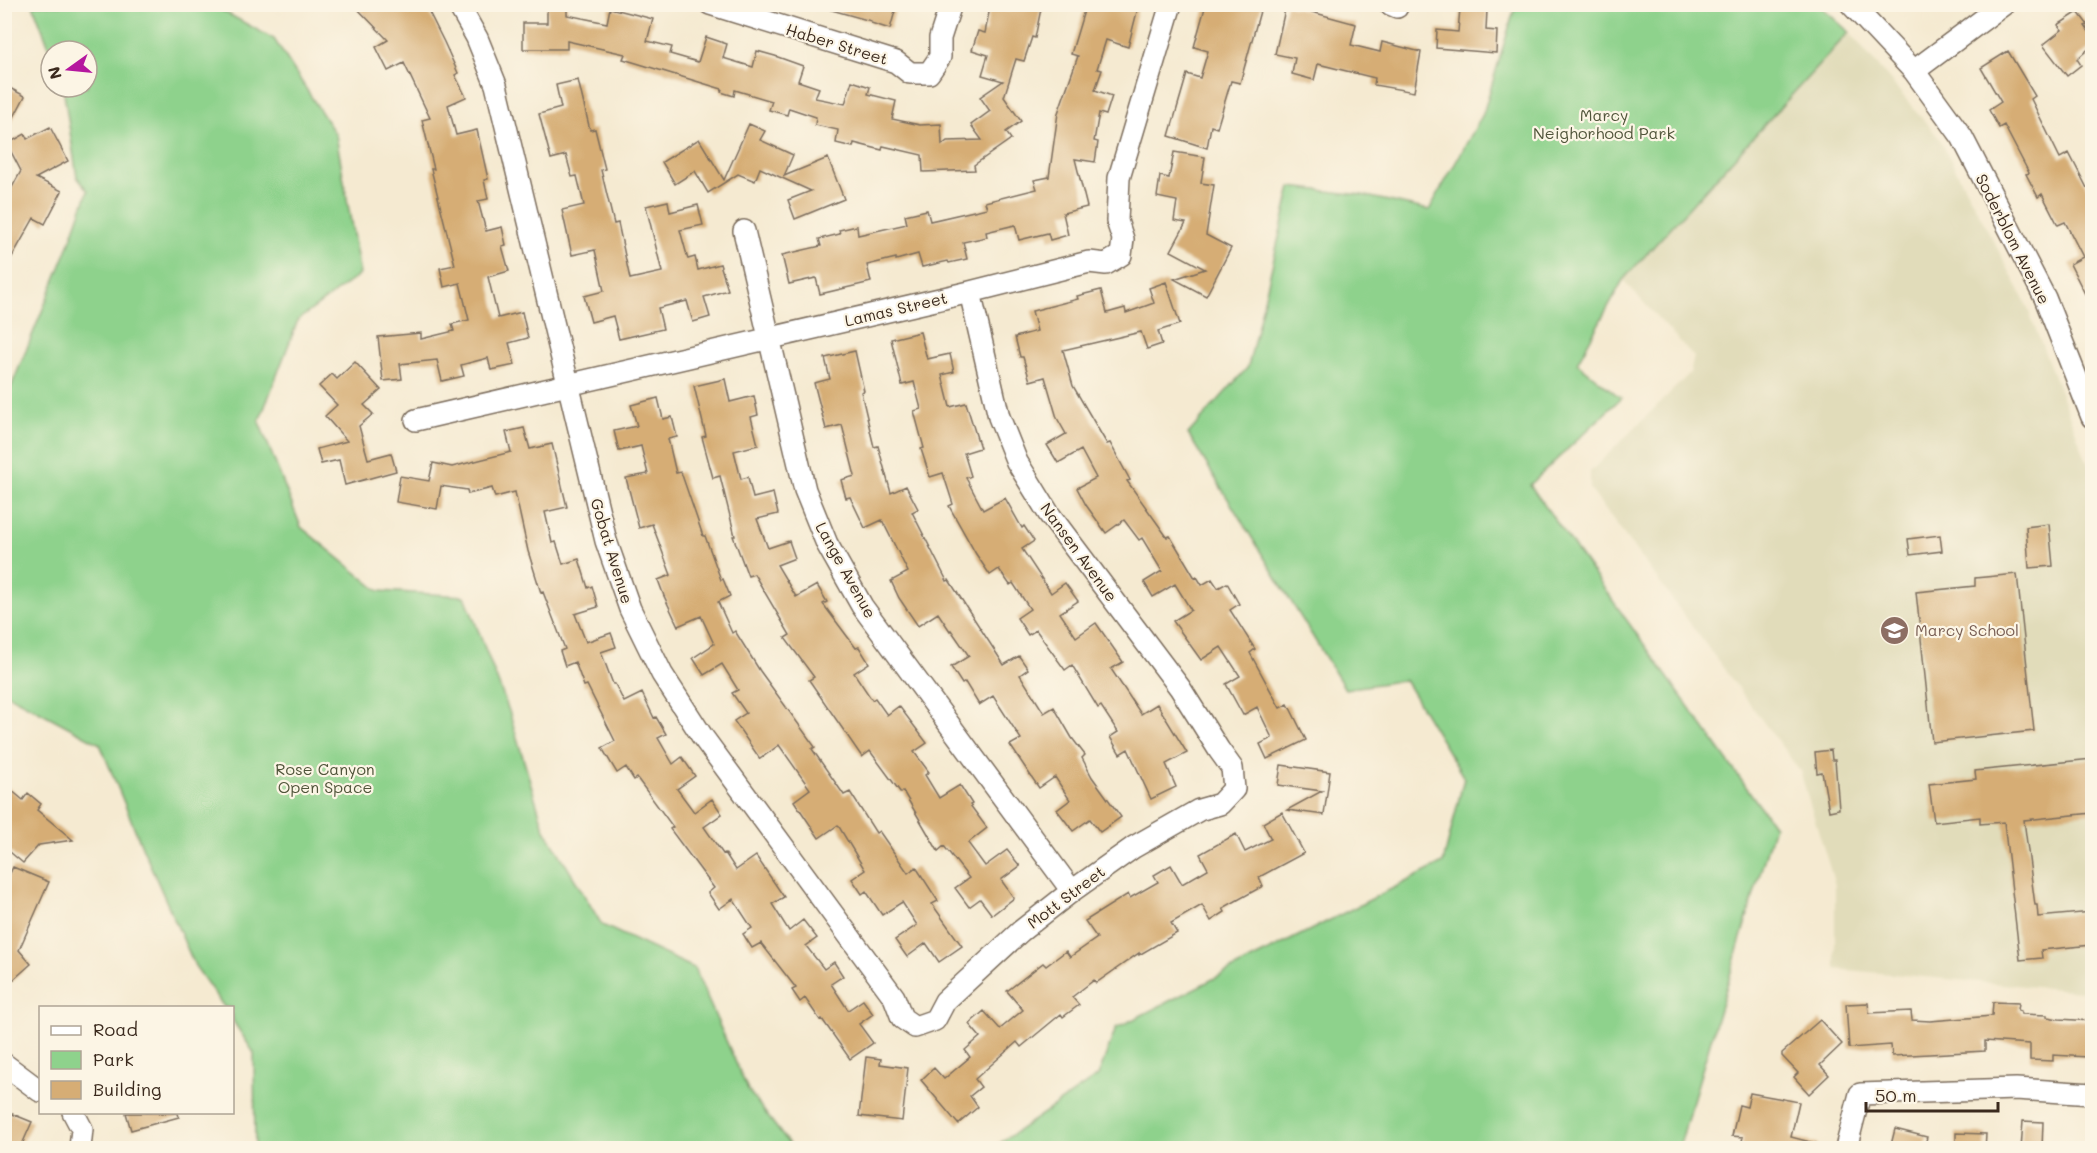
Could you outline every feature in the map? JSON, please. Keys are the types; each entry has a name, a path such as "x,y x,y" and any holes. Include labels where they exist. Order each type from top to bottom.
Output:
{"street":[{"name":"Gobat Avenue","path":"458,4 477,38 496,85 606,540 630,609 662,674 702,736 894,997 902,1018 915,1027"},
{"name":"Haber Street","path":"710,4 896,62 910,73 929,72 940,57 940,38 951,4"},
{"name":"Lamas Street","path":"416,420 970,292 1089,262 1106,264 1121,255 1124,239 1117,221 1119,178 1170,4"},
{"name":"Soderblom Avenue","path":"1851,4 1914,71 1962,137 2045,298 2092,417"},
{"path":"1914,71 2004,4"},
{"name":"Lange Avenue","path":"744,231 805,490 833,554 862,606 1072,891"},
{"name":"Nansen Avenue","path":"970,292 999,417 1017,462 1049,514 1180,688 1232,768 1234,789"},
{"name":"Mott Street","path":"915,1027 934,1020 945,1000 1021,931 1072,891 1134,847 1199,810 1220,804 1234,789"},
{"path":"4,1064 39,1090"},
{"path":"1846,1149 1860,1094 2016,1089 2092,1094"}],"shaded area":[{"name":"Marcy School","path":"1849,32 1939,138 2024,299 2092,474 2092,992 1835,969 1835,885 1800,771 1590,489 1590,472 1690,373 1694,357 1623,280"}],"green space":[{"name":"Marcy Neighorhood Park","path":"1516,4 1819,5 1849,32 1623,280 1577,363 1621,398 1530,485 1774,826 1679,1148 993,1148 1098,1076 1116,1028 1443,863 1464,778 1405,680 1345,689 1188,434 1248,367 1291,187 1362,195 1429,210 1483,114"},
{"name":"Rose Canyon Open Space","path":"33,5 212,5 274,39 336,135 360,274 298,320 259,422 301,527 379,591 465,596 509,711 544,828 602,925 694,968 748,1090 792,1148 255,1148 254,1053 234,1023 234,1006 223,1006 195,966 100,744 5,693 5,402 67,250 88,191 77,177 65,99 99,99 99,39 46,39"}],"building":[{"path":"353,4 390,4 397,11 409,4 425,4 458,73 455,75 466,97 448,105 456,135 477,130 488,179 484,180 488,199 478,201 486,231 502,227 506,245 502,246 509,271 488,277 498,318 522,312 528,338 509,343 515,365 491,370 488,358 461,365 464,376 442,381 437,360 400,364 402,379 383,381 378,337 421,333 421,339 454,331 452,324 469,320 460,283 444,287 440,268 455,265 431,169 434,169 422,120 430,118 404,63 388,71 376,47 388,40"},
{"path":"547,4 567,4 567,15 607,23 610,8 653,19 647,41 672,47 670,54 698,62 706,37 727,44 723,58 753,67 757,51 775,56 803,66 798,81 819,88 815,98 845,104 852,81 870,87 868,94 896,101 892,119 920,125 941,124 942,145 947,141 982,140 971,125 990,111 980,97 1003,81 982,75 988,55 972,50 978,31 985,33 990,7 1010,11 1012,4 1042,4 1035,38 1032,37 1024,61 1016,59 1004,97 1021,121 1006,132 1011,139 974,165 975,170 923,172 922,155 883,146 882,150 854,143 853,147 836,143 838,130 815,125 816,117 789,108 787,115 769,110 772,101 735,90 734,96 721,92 722,89 623,59 625,54 567,41 567,49 523,49 523,23 547,23"},
{"path":"829,4 897,4 890,29 828,9"},
{"path":"1086,4 1139,4 1128,47 1106,40 1097,69 1102,70 1095,90 1112,96 1106,115 1099,113 1094,141 1098,142 1095,162 1075,159 1087,207 1063,213 1068,235 1050,240 1048,233 1019,240 1015,225 986,232 987,237 963,242 967,259 922,267 918,254 896,260 896,258 867,265 871,282 820,294 816,278 789,284 782,255 821,246 819,239 840,234 839,230 857,226 858,235 907,224 905,215 927,210 930,221 987,208 985,202 1037,189 1034,180 1049,177 1058,113 1078,56 1071,54"},
{"path":"1206,4 1262,4 1240,83 1231,81 1217,128 1211,126 1207,148 1169,136 1187,74 1200,78 1208,51 1194,47"},
{"path":"1286,5 1356,24 1351,45 1380,52 1382,42 1421,52 1414,92 1374,85 1375,78 1318,64 1314,80 1292,74 1295,58 1275,54"},
{"path":"1460,8 1487,10 1486,30 1497,31 1496,53 1436,48 1437,30 1458,32"},
{"path":"2078,12 2088,25 2085,26 2092,36 2092,46 2077,59 2081,65 2067,76 2043,45 2062,30 2058,25"},
{"path":"2008,51 2035,96 2031,99 2060,158 2069,153 2087,188 2092,186 2092,308 2070,264 2083,257 2065,222 2058,225 2042,194 2038,197 2026,174 2029,173 2004,125 1999,128 1989,110 2001,102 1981,68"},
{"path":"578,80 590,130 595,129 605,169 601,170 614,224 618,223 630,279 662,272 646,206 668,201 670,212 698,205 703,225 680,230 688,259 695,257 698,270 720,264 728,290 704,297 710,317 693,322 687,301 658,308 663,329 619,339 613,316 591,322 584,296 604,291 595,250 572,255 562,210 584,205 577,176 572,177 566,155 551,159 539,114 561,108 556,85"},
{"path":"4,85 25,96 4,136"},
{"path":"749,124 765,131 760,140 793,155 784,176 828,158 844,199 795,219 788,200 811,191 760,168 755,181 738,174 708,193 695,171 675,184 662,162 699,139 724,180"},
{"path":"50,127 68,161 36,178 62,191 45,224 34,218 4,271 4,202 21,171 7,144 25,134 27,139"},
{"path":"1174,152 1205,157 1201,183 1214,185 1206,235 1231,248 1206,296 1174,279 1205,269 1171,251 1186,223 1174,221 1177,201 1157,197 1160,176 1169,178"},
{"path":"1166,282 1180,324 1158,331 1162,344 1147,349 1141,332 1063,350 1073,386 1107,444 1110,443 1130,480 1127,481 1167,537 1170,536 1195,578 1197,577 1202,585 1212,579 1218,588 1227,583 1239,604 1230,610 1255,649 1250,653 1280,708 1288,704 1306,740 1267,759 1260,744 1272,738 1257,707 1243,715 1226,684 1240,676 1221,647 1201,660 1173,621 1191,610 1175,584 1153,597 1144,582 1162,571 1142,538 1139,540 1124,520 1106,533 1086,505 1077,488 1096,478 1081,450 1058,463 1047,445 1066,434 1057,418 1045,377 1030,381 1015,337 1037,331 1032,311 1078,299 1077,296 1101,290 1107,313 1125,308 1126,313 1154,303 1149,288"},
{"path":"920,332 927,359 950,354 954,372 942,375 950,407 966,403 980,448 964,453 971,476 966,478 983,510 1005,498 1022,528 1024,526 1034,541 1022,549 1051,593 1065,583 1078,601 1060,613 1076,637 1096,623 1123,662 1111,669 1141,714 1157,704 1187,753 1166,764 1176,787 1151,799 1128,749 1120,754 1110,737 1118,732 1101,706 1098,708 1072,665 1065,670 1036,630 1028,635 1017,618 1030,609 1013,583 1010,585 999,569 990,575 976,554 949,506 953,504 943,473 930,477 921,449 924,448 914,411 921,409 914,382 902,385 891,339"},
{"path":"855,351 864,391 861,392 874,447 878,446 891,493 906,486 918,509 912,512 947,581 949,580 1004,665 1019,656 1028,669 1020,675 1044,713 1054,707 1085,755 1082,758 1092,777 1121,817 1100,832 1090,819 1073,831 1057,810 1070,800 1055,777 1039,788 1010,745 1021,739 993,696 979,705 965,682 962,684 951,667 969,656 951,630 938,613 918,626 899,598 891,581 908,572 882,520 865,528 850,497 846,498 841,480 855,476 842,425 826,429 814,383 830,379 825,358"},
{"path":"355,362 381,390 364,405 373,414 359,426 368,459 391,453 396,471 345,485 339,460 321,464 317,449 347,441 325,416 337,405 319,386 332,374 337,379"},
{"path":"725,379 730,402 754,396 758,415 751,417 758,445 734,451 741,479 748,477 753,498 773,493 778,514 757,519 768,548 789,541 795,558 777,565 796,597 817,585 827,602 823,604 856,648 859,647 869,663 854,673 872,700 875,698 887,715 899,706 927,743 914,752 929,772 925,775 939,798 960,785 972,804 970,805 987,828 968,843 985,866 1007,850 1020,866 1001,880 1014,898 992,915 980,899 969,907 955,888 969,878 944,846 938,851 903,791 901,793 870,751 862,757 809,680 814,677 785,638 790,635 754,574 748,576 733,536 735,536 720,476 713,478 702,437 706,436 694,386"},
{"path":"658,398 663,419 672,417 677,437 668,439 676,473 681,472 703,536 705,536 721,580 723,579 730,596 718,602 732,633 735,631 760,671 815,747 812,749 844,795 850,792 876,833 879,831 908,873 916,867 938,901 932,904 962,946 939,962 926,943 907,957 895,940 917,925 902,902 882,915 866,891 862,894 852,879 865,870 838,825 819,838 794,801 810,789 779,745 760,759 734,721 746,713 732,693 738,690 722,664 704,675 693,658 714,644 701,616 678,626 658,580 671,575 652,524 639,528 626,478 648,474 641,446 619,451 614,431 637,426 631,405"},
{"path":"524,428 530,449 552,444 567,507 545,512 552,543 556,542 563,564 579,559 588,588 592,586 598,607 575,614 586,642 611,633 616,647 601,652 613,684 624,702 642,693 654,718 656,717 666,734 658,738 673,764 682,757 695,776 677,789 694,812 712,799 722,814 704,827 723,854 725,853 736,870 756,856 784,897 772,904 789,931 803,920 817,938 806,946 824,969 834,962 843,976 831,984 848,1010 863,1000 873,1014 859,1024 873,1043 850,1059 805,998 800,1002 792,990 796,988 761,943 752,948 743,934 752,928 733,899 719,909 708,893 714,888 670,829 673,827 637,778 634,780 626,767 617,773 602,748 615,741 587,685 584,686 575,662 565,666 560,651 565,649 543,592 541,593 528,551 515,492 495,497 492,488 468,494 467,490 441,486 437,509 396,502 400,476 429,481 433,463 452,467 511,452 506,432"},
{"path":"2049,524 2053,566 2029,568 2026,527"},
{"path":"1940,535 1942,551 1910,555 1908,539"},
{"path":"2017,574 2034,731 1932,742 1916,592 1975,586 1975,578"},
{"path":"1831,750 1832,760 1835,760 1839,809 1829,811 1822,772 1817,773 1815,752"},
{"path":"2092,759 2092,813 2024,820 2038,917 2092,912 2092,945 2041,950 2042,958 2020,960 2004,822 1980,824 1980,817 1934,822 1929,784 1976,779 1975,771"},
{"path":"1281,765 1330,772 1324,815 1287,810 1322,791 1278,785"},
{"path":"4,784 23,800 28,793 41,804 37,810 73,840 39,845 23,863 4,847"},
{"path":"1282,812 1304,853 1259,877 1263,886 1223,908 1225,912 1211,921 1202,905 1171,923 1177,933 1139,955 1139,953 1096,983 1094,980 1072,997 1079,1005 1063,1017 1061,1014 1021,1047 1017,1042 975,1079 981,1087 970,1096 978,1107 958,1124 921,1080 934,1068 944,1079 970,1057 965,1050 980,1037 969,1024 984,1011 1000,1029 1023,1010 1007,991 1043,963 1046,966 1066,951 1070,957 1097,938 1085,921 1128,894 1130,898 1158,882 1154,875 1171,865 1182,884 1208,869 1200,854 1236,834 1245,852 1271,839 1263,823"},
{"path":"13,867 49,882 19,950 31,964 4,988 4,886"},
{"path":"1993,1002 2019,1003 2018,1010 2021,1014 2092,1021 2092,1051 2088,1050 2088,1057 2053,1055 2053,1061 2030,1060 2030,1044 1985,1041 1985,1051 1892,1056 1891,1045 1849,1048 1846,1004 1868,1003 1869,1013 1911,1011 1912,1020 1930,1021 1992,1016"},
{"path":"1820,1020 1842,1044 1820,1065 1829,1075 1809,1094 1794,1077 1798,1073 1782,1056 1782,1053"},
{"path":"866,1057 881,1059 880,1064 908,1068 902,1121 859,1116"},
{"path":"1750,1093 1799,1102 1791,1137 1818,1144 1817,1149 1740,1149 1743,1137 1732,1136 1739,1105 1747,1107"},
{"path":"10,1113 32,1122 20,1149 4,1149 4,1126"},
{"path":"126,1114 178,1114 179,1117 131,1130"},
{"path":"2023,1121 2043,1122 2042,1149 2021,1149"},
{"path":"1895,1129 1927,1137 1924,1149 1890,1149"},
{"path":"1956,1133 1986,1134 1985,1149 1956,1149"}],"place":[{"name":"Marcy School","path":"1894,630"}]}
